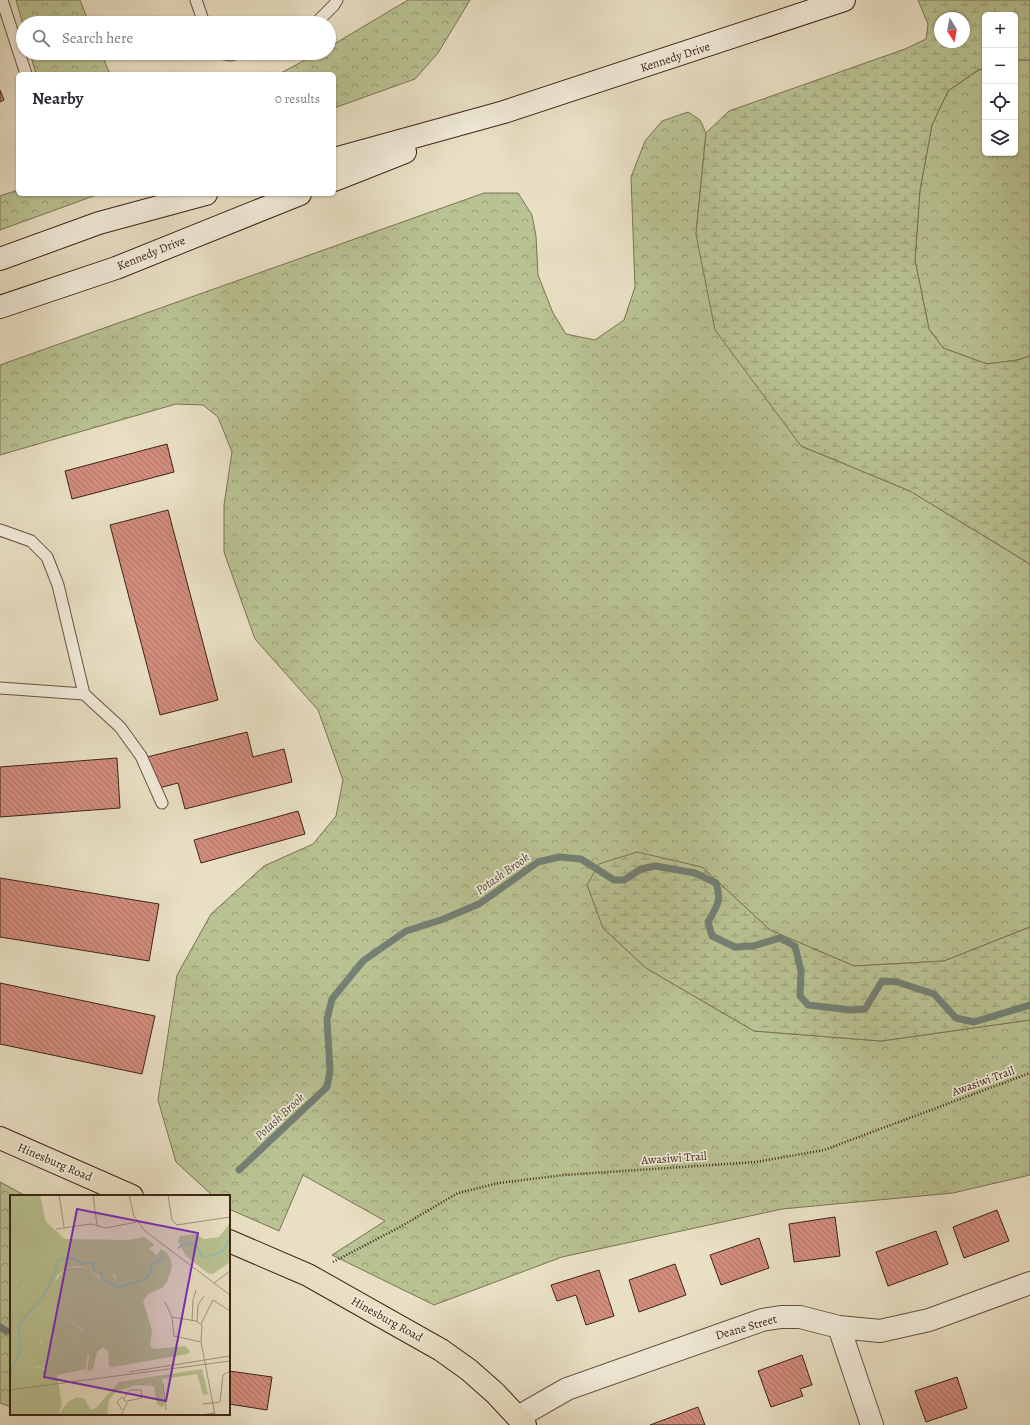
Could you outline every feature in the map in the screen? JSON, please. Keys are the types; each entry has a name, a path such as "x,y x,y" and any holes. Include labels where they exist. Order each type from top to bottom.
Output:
{"main road":[{"name":"Kennedy Drive","path":"336,158 504,112 844,0"},
{"name":"Kennedy Drive","path":"336,179 504,112"},
{"path":"0,259 99,223 199,196"},
{"name":"Kennedy Drive","path":"0,307 116,268 295,196"},
{"name":"Hinesburg Road","path":"0,1138 130,1195"},
{"name":"Hinesburg Road","path":"230,1241 308,1275 442,1350 469,1370 495,1393 522,1421"},
{"name":"Deane Street","path":"522,1421 568,1389 762,1320 781,1317 800,1317 839,1327 880,1331 929,1320 1030,1283"},
{"path":"839,1327 872,1425"}],"lane":[{"path":"2,0 16,43"},
{"path":"196,0 202,16"},
{"path":"323,16 334,5 336,0"},
{"path":"21,60 25,72"},
{"path":"0,530 31,541 47,557 58,585 84,694 120,727 141,756 162,803"},
{"path":"0,688 84,694"}],"path":[{"name":"Awasiwi Trail","path":"331,1263 400,1227 458,1193 499,1183 564,1175 756,1162 824,1150 1030,1073"}],"green space":[{"path":"16,0 80,0 86,16 20,16"},
{"path":"408,0 470,0 438,53 415,79 336,107 336,72 283,72 305,60 336,60 336,43"},
{"path":"918,0 1030,0 1030,60 1018,60 1018,12 982,12 982,69 978,70 948,91 932,125 920,190 915,260 929,329 943,348 987,364 1018,360 1030,356 1030,564 910,491 801,446 715,330 696,234 706,133 729,111 905,49 926,39 928,24"},
{"path":"32,60 104,60 109,72 35,72"},
{"path":"1018,60 1030,60 1030,356 1018,360 987,364 943,348 929,329 915,260 920,190 932,125 948,91 982,69 982,156 1018,156"},
{"path":"688,112 700,120 706,133 696,234 801,446 910,491 1030,564 1030,927 944,961 854,966 770,930 702,867 603,928 646,968 754,1031 881,1041 1030,1020 1030,1175 953,1193 782,1209 562,1257 434,1305 332,1255 385,1221 303,1175 279,1231 230,1209 230,1195 212,1195 176,1162 158,1100 177,975 211,914 264,866 313,844 336,816 343,780 318,710 255,639 224,552 224,505 232,452 218,417 203,405 176,404 0,455 0,365 484,193 518,193 532,215 536,236 538,275 553,313 566,334 595,340 624,320 635,287 631,177 645,141 662,121"},
{"path":"16,191 16,196 94,196 0,230 0,196"},
{"path":"637,852 702,867 770,930 854,966 944,961 1030,927 1030,1020 881,1041 754,1031 646,968 603,928 587,885 599,864"},
{"path":"0,1182 24,1195 10,1195 10,1407 0,1403"}],"building":[{"path":"0,90 4,100 0,102"},
{"path":"167,444 174,472 72,499 65,471"},
{"path":"168,510 218,700 160,715 110,525"},
{"path":"247,732 253,757 284,749 292,782 185,809 178,783 155,789 147,757"},
{"path":"117,758 120,808 0,817 0,767"},
{"path":"298,811 305,834 201,863 194,840"},
{"path":"0,878 159,904 149,961 0,937"},
{"path":"0,983 155,1016 142,1074 0,1044"},
{"path":"997,1210 1009,1241 964,1258 953,1227"},
{"path":"835,1217 840,1256 794,1262 789,1224"},
{"path":"936,1231 948,1264 888,1286 876,1252"},
{"path":"759,1238 769,1268 721,1285 710,1255"},
{"path":"675,1264 686,1295 639,1312 629,1280"},
{"path":"599,1270 614,1316 586,1325 576,1295 557,1301 551,1285"},
{"path":"802,1355 812,1385 800,1389 803,1396 771,1407 758,1371"},
{"path":"230,1371 272,1377 267,1410 230,1404"},
{"path":"957,1377 967,1408 926,1422 915,1391"},
{"path":"698,1407 705,1425 650,1425"}],"waterway":[{"name":"Potash Brook","path":"239,1170 327,1087 330,1071 327,1019 332,999 363,961 406,931 441,920 479,904 538,862 559,857 581,859 614,880 624,880 641,869 655,866 695,873 716,883 719,894 718,903 708,922 712,936 735,947 753,946 780,938 795,946 801,971 800,996 808,1005 851,1010 865,1009 882,981 897,982 934,994 956,1018 974,1022 1030,1005"},
{"name":"Potash Brook","path":"0,1327 6,1331 10,1331"}]}
